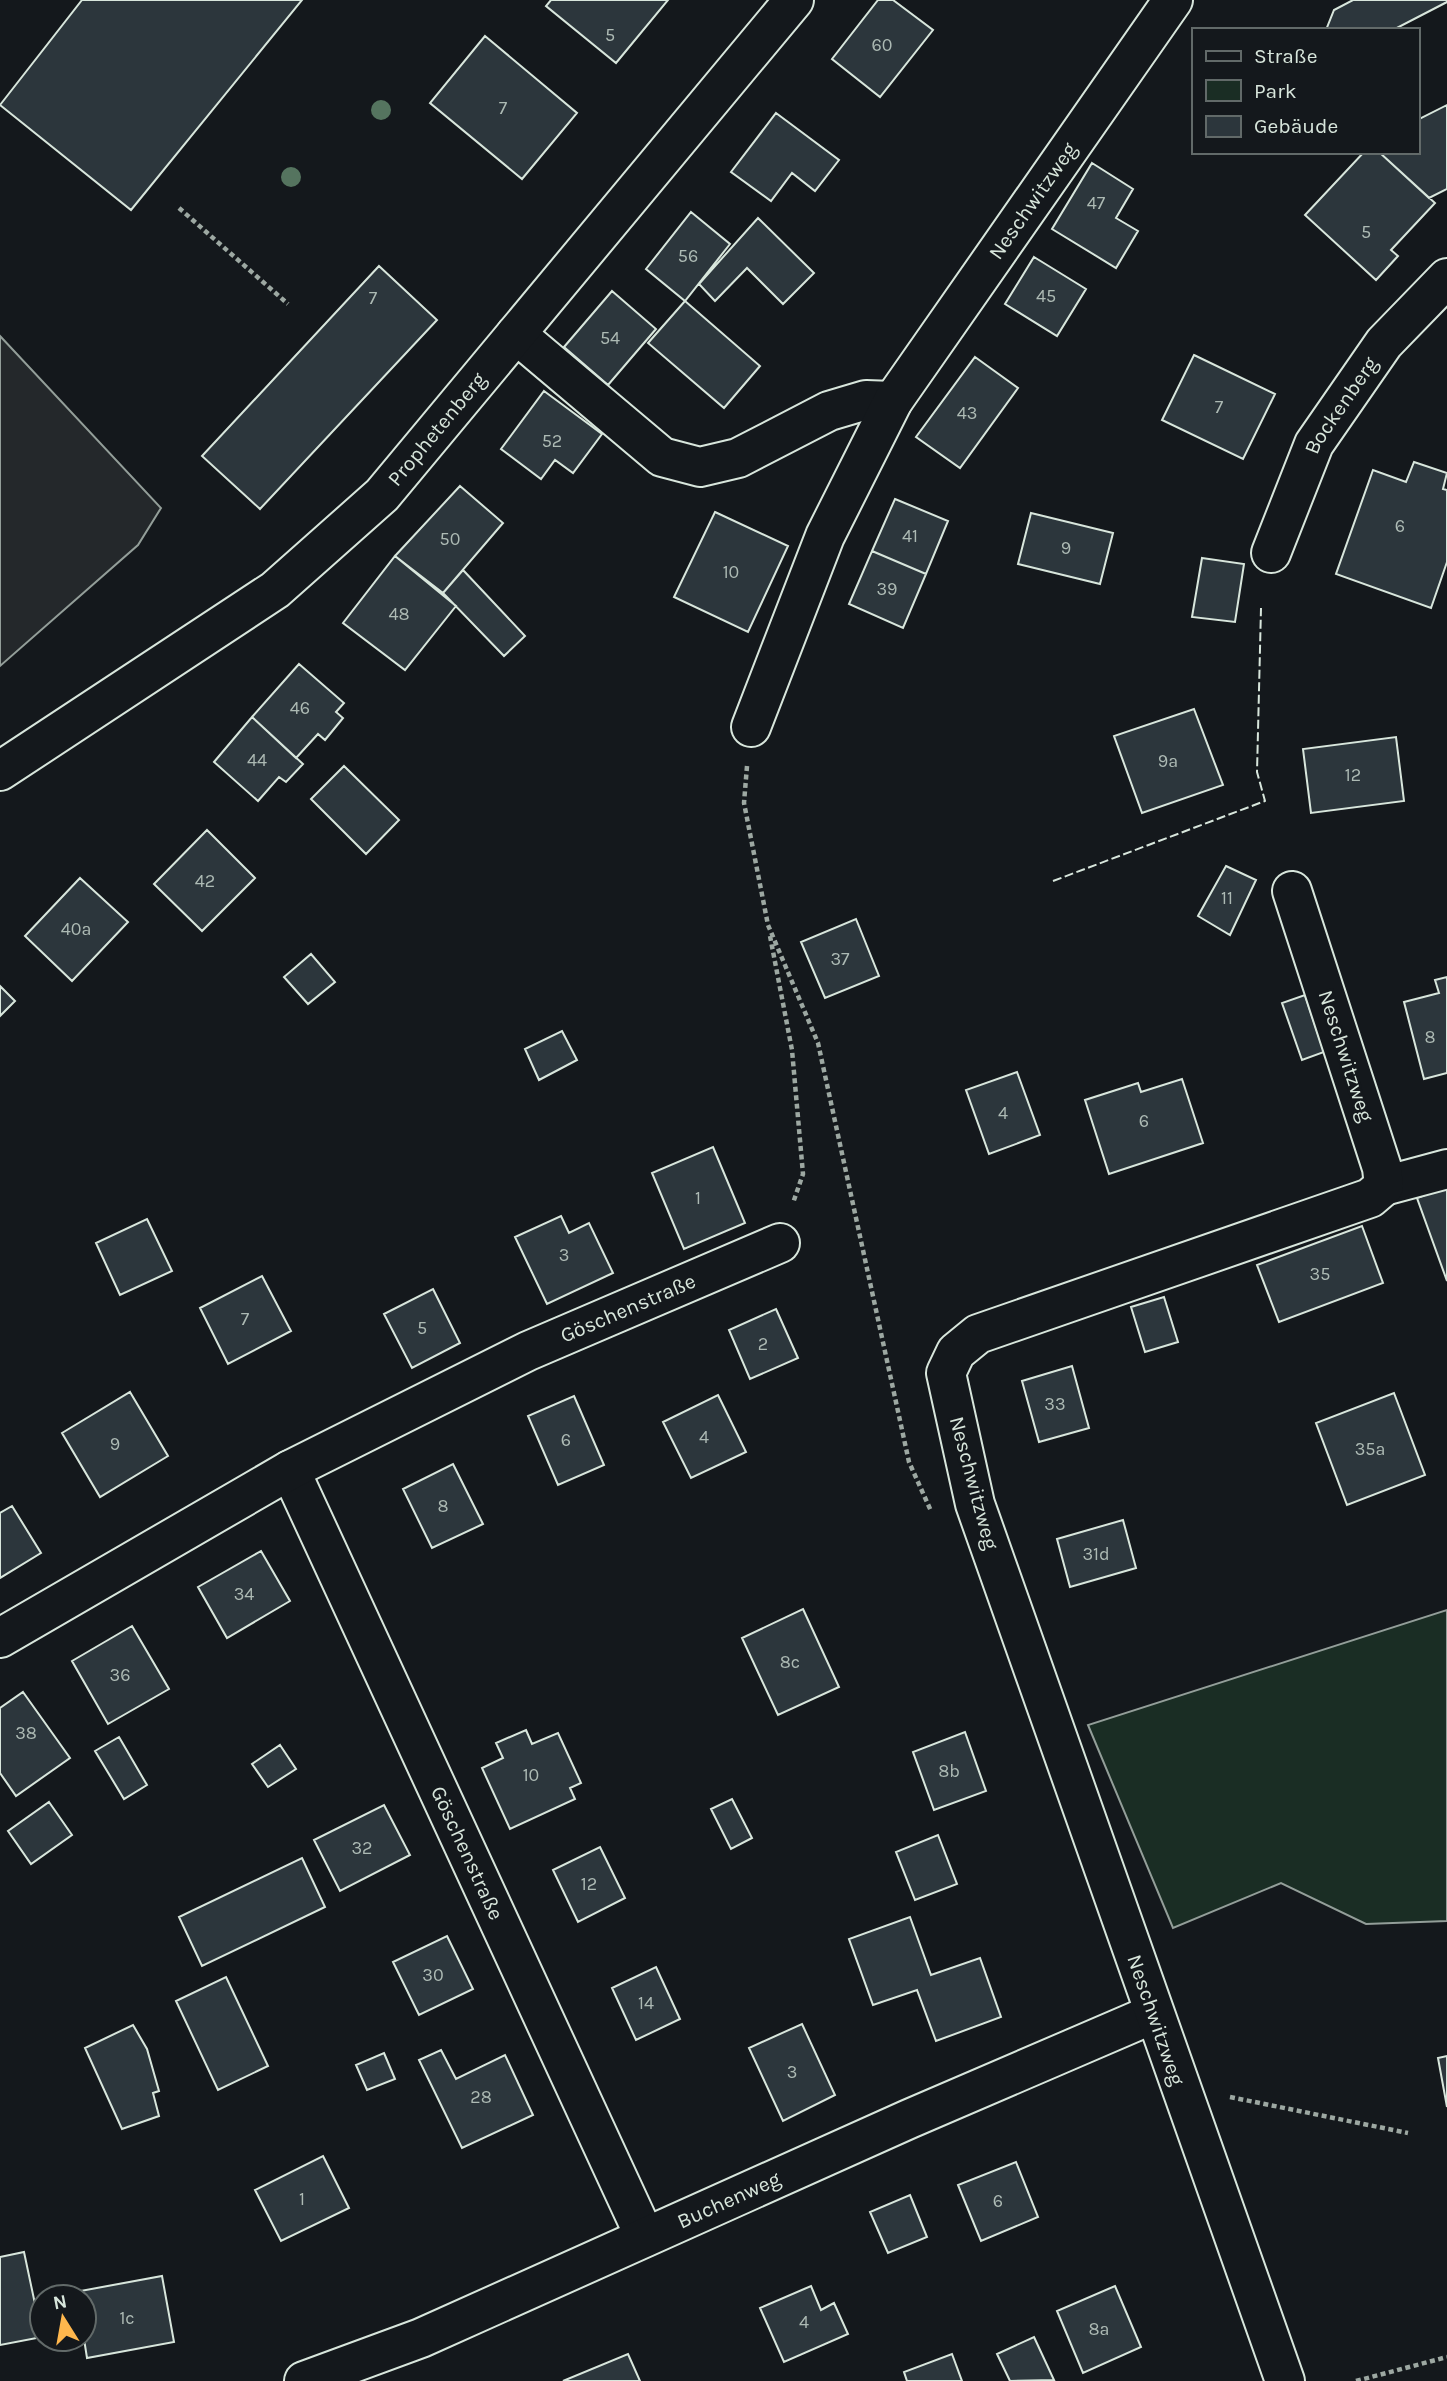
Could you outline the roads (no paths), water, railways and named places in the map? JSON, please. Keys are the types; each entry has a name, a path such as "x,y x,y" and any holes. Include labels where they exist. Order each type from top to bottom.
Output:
{"street":[{"name":"Prophetenberg","path":"0,771 275,590 382,495 794,0"},
{"name":"Neschwitzweg","path":"751,727 825,536 892,401 1173,0"},
{"name":"Bockenberg","path":"1271,553 1314,444 1384,343 1447,278"},
{"path":"516,334 662,457 700,467 738,458 829,411 866,400 892,401"},
{"name":"Neschwitzweg","path":"1286,2381 1153,2014 975,1504 946,1373 956,1352 978,1334 1370,1198 1384,1186 1382,1168 1292,891"},
{"path":"1384,1186 1447,1169"},
{"name":"Göschenstraße","path":"0,1638 290,1470 528,1350 779,1243"},
{"name":"Göschenstraße","path":"290,1470 645,2237"},
{"name":"Buchenweg","path":"304,2381 421,2338 909,2119 1153,2014"}]}
